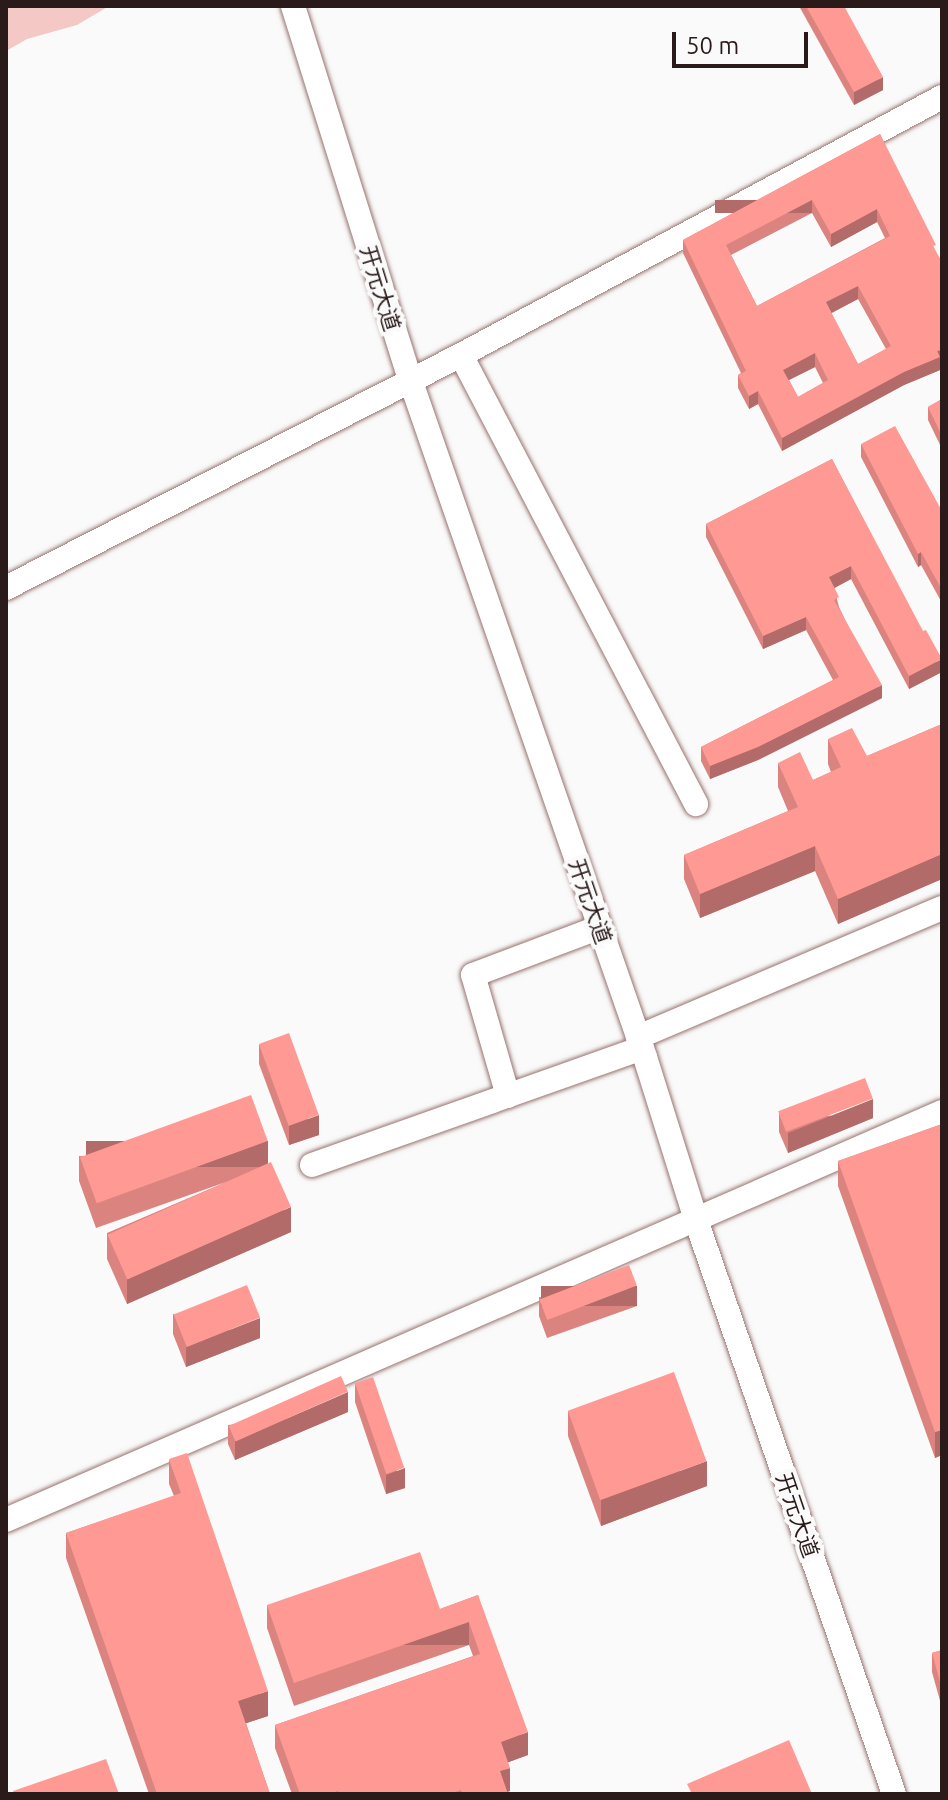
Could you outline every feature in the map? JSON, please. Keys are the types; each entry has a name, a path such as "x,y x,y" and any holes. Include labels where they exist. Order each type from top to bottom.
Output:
{"street":[{"name":"开元大道","path":"293,6 410,379 640,1043 696,1220 894,1794"},
{"path":"6,588 461,355 942,97"},
{"path":"461,355 696,804"},
{"path":"312,1165 508,1096 640,1043 942,908"},
{"path":"508,1096 473,975 600,927"},
{"path":"6,1520 942,1112"}],"shaded area":[{"path":"6,6 109,6 77,25 27,39 6,51"}],"building":[{"path":"806,6 844,6 883,77 854,92"},
{"path":"880,134 942,262 942,349 937,351 940,357 904,372 782,438 758,391 749,396 738,375 746,371 683,240","holes":["812,200 831,234 877,209 890,236 757,306 726,245","858,286 891,346 858,364 826,302","815,353 828,380 798,397 783,370"]},
{"path":"942,399 942,436 928,407"},
{"path":"895,426 942,511 942,590 921,552 918,554 861,444"},
{"path":"832,459 923,631 926,630 942,659 909,676 851,566 829,577 839,597 834,600 882,685 758,747 710,766 701,747 839,677 806,617 763,636 706,524"},
{"path":"942,724 942,854 838,899 815,846 700,894 684,855 798,807 778,763 800,752 813,780 841,767 828,739 852,728 867,756"},
{"path":"289,1033 319,1115 289,1126 259,1044"},
{"path":"865,1078 873,1099 786,1132 778,1111"},
{"path":"251,1095 268,1141 97,1203 80,1157"},
{"path":"942,1124 942,1430 935,1432 838,1161"},
{"path":"271,1162 291,1207 127,1280 107,1235"},
{"path":"629,1265 637,1286 547,1320 539,1299"},
{"path":"247,1285 260,1317 187,1347 174,1315"},
{"path":"674,1372 706,1461 600,1500 568,1411"},
{"path":"341,1376 348,1392 236,1442 229,1426"},
{"path":"373,1377 404,1468 386,1474 355,1383"},
{"path":"187,1453 268,1691 238,1701 270,1794 157,1794 66,1533 181,1493 169,1459"},
{"path":"420,1552 440,1609 478,1595 528,1732 501,1742 510,1768 500,1771 508,1794 462,1794 461,1790 450,1794 339,1794 338,1791 300,1794 275,1725 480,1654 469,1622 294,1683 267,1605"},
{"path":"942,1650 942,1689 932,1653"},
{"path":"789,1740 812,1794 692,1794 687,1784"},
{"path":"106,1759 119,1794 14,1794 13,1791"}]}
